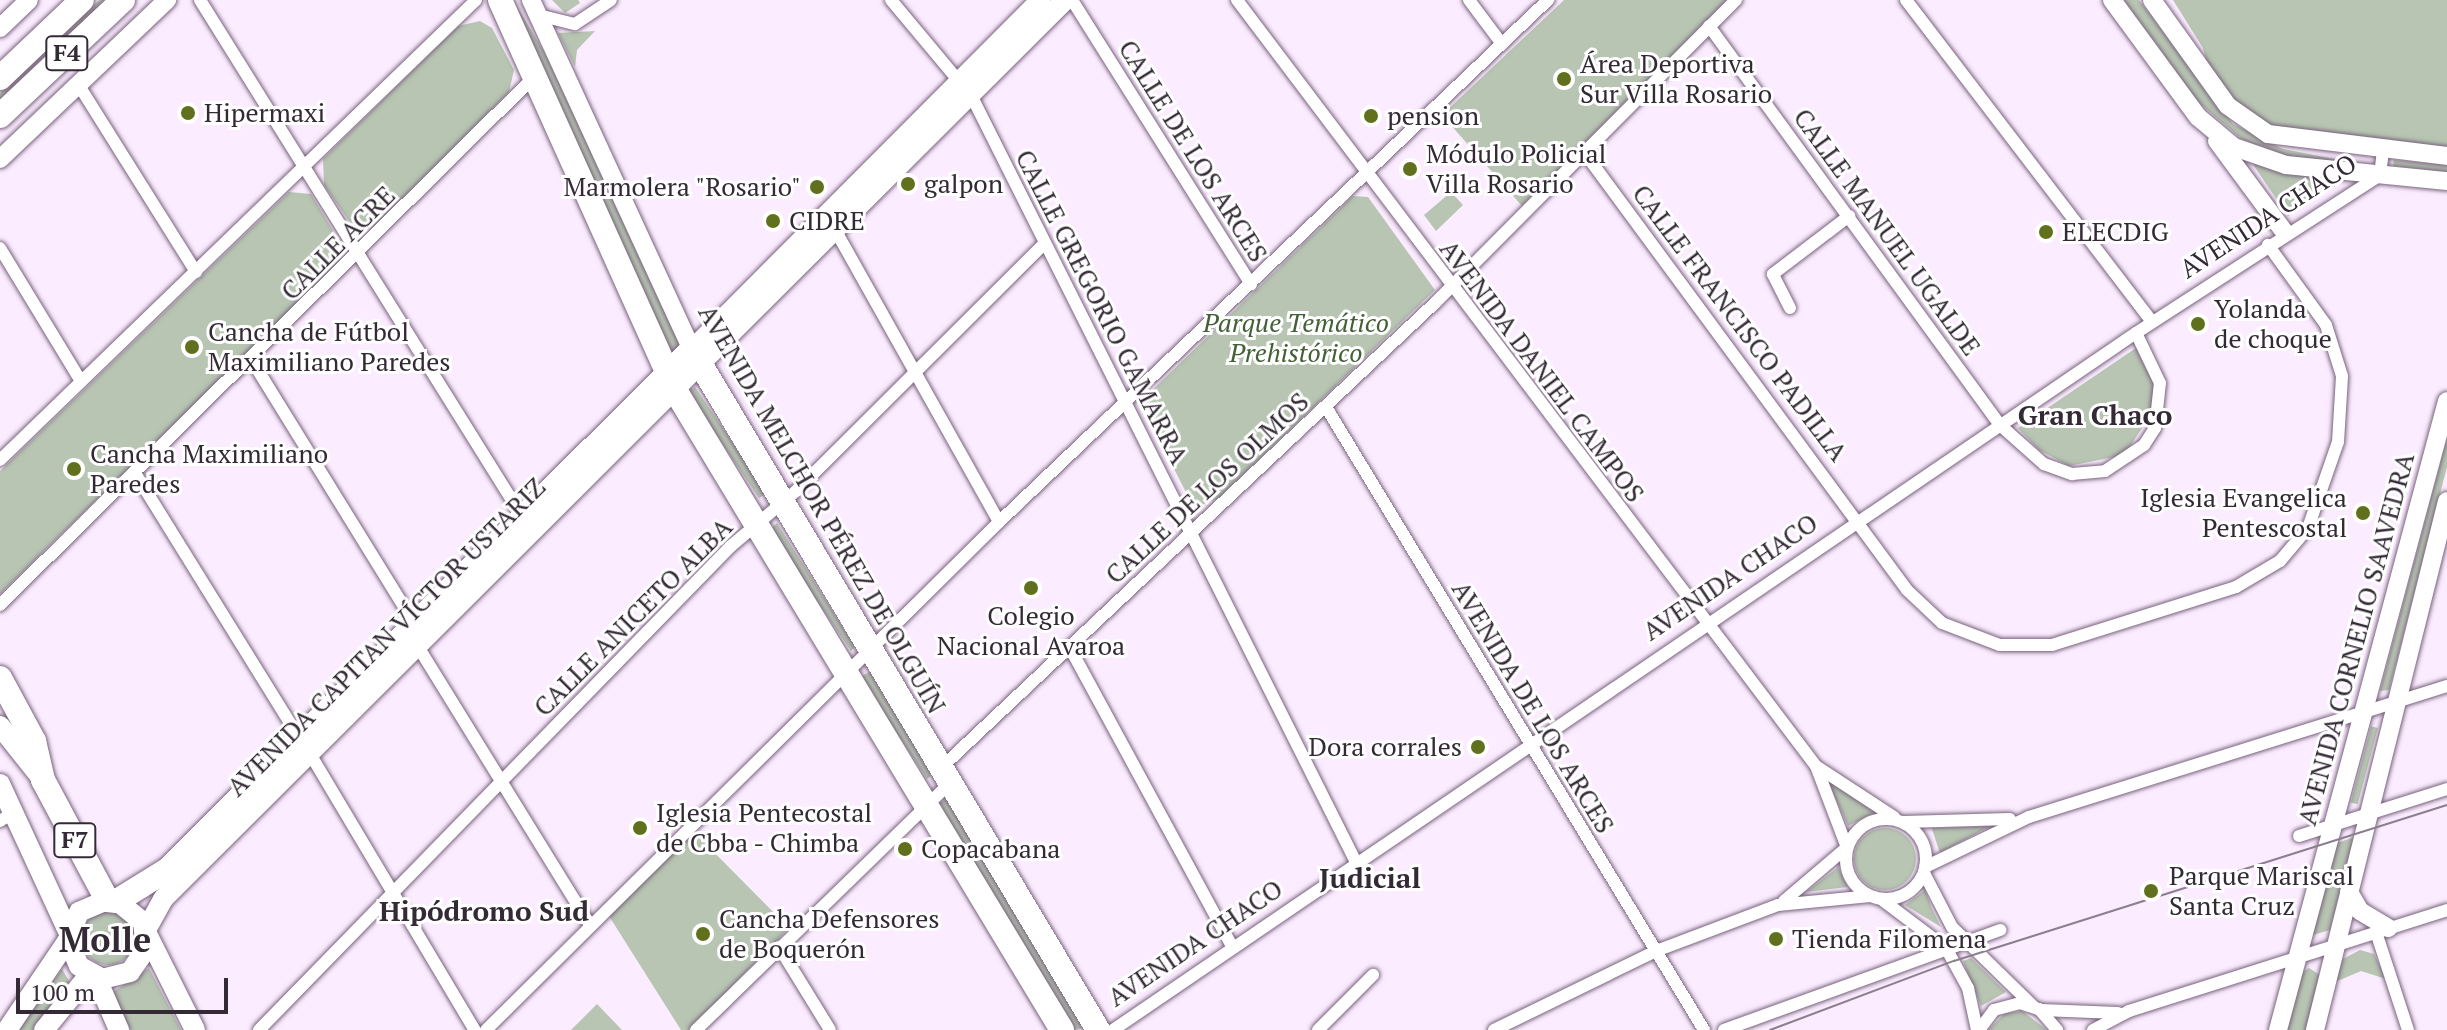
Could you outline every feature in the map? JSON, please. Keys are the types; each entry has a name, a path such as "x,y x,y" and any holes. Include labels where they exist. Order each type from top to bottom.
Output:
{"highway":[{"name":"F4","path":"0,78 82,0"},
{"name":"F4","path":"3,116 123,0"},
{"path":"500,0 671,381 843,674 1062,1030"},
{"name":"AVENIDA CAPITAN VÍCTOR USTARIZ","path":"112,900 167,870 304,745 528,523 633,407 671,381 696,358"},
{"name":"AVENIDA MELCHOR PÉREZ DE OLGUÍN","path":"696,358 1098,1030"},
{"path":"0,678 34,741 43,780"},
{"name":"F7","path":"43,780 112,900"}],"main road":[{"path":"966,89 1041,0"},
{"path":"696,358 966,89 1065,0"},
{"name":"AVENIDA CAPITAN VÍCTOR USTARIZ","path":"528,523 671,381"},
{"path":"0,726 43,780"},
{"name":"AVENIDA CAPITAN VÍCTOR USTARIZ","path":"146,932 159,904 304,745"},
{"path":"0,784 7,816 68,936 74,961 93,976 119,1030"},
{"path":"7,1030 68,936 79,912 112,900 146,932 195,1030"},
{"path":"44,1030 93,976 135,967 146,932"}],"street":[{"path":"0,28 29,0"},
{"path":"0,159 167,0"},
{"path":"200,0 528,523"},
{"path":"0,460 476,0"},
{"path":"534,8 575,24 611,0"},
{"name":"CALLE GREGORIO GAMARRA","path":"891,0 966,89 1357,864"},
{"name":"CALLE DE LOS ARCES","path":"1072,0 1251,284"},
{"name":"AVENIDA DANIEL CAMPOS","path":"1237,0 1450,288 1816,766 1845,848"},
{"path":"1469,0 1502,44"},
{"path":"486,1030 999,522 1548,0"},
{"name":"CALLE DE LOS OLMOS","path":"696,1030 925,806 946,775 1070,648 1450,288 1736,0"},
{"path":"1906,0 2152,322"},
{"path":"2112,0 2285,233"},
{"path":"2152,0 2247,122 2296,143 2383,150"},
{"name":"AVENIDA MELCHOR PÉREZ DE OLGUÍN","path":"534,8 696,358"},
{"name":"CALLE MANUEL UGALDE","path":"1709,26 2000,425 2057,470 2088,474 2126,461 2155,428 2160,405 2160,383 2136,333"},
{"name":"CALLE ACRE","path":"0,605 533,78"},
{"path":"78,84 196,272"},
{"path":"2198,117 2234,147 2268,162 2380,175"},
{"name":"AVENIDA CHACO","path":"2380,175 2383,150 2447,156"},
{"name":"CALLE FRANCISCO PADILLA","path":"1584,152 1861,520 1921,605 1970,637 2000,645 2052,645 2259,576 2296,544 2316,513 2344,399 2326,325 2268,245"},
{"name":"AVENIDA CHACO","path":"1113,1030 1529,744 2285,233 2380,175 2447,181"},
{"path":"1790,308 1773,274 1849,216"},
{"path":"831,223 999,522"},
{"name":"CALLE ANICETO ALBA","path":"259,1030 755,524 916,374 1045,243"},
{"path":"0,248 81,381"},
{"path":"251,359 501,782 590,925"},
{"name":"AVENIDA CORNELIO SAAVEDRA","path":"2278,1030 2447,401"},
{"name":"AVENIDA DE LOS ARCES","path":"1326,407 1704,1030"},
{"path":"135,473 304,745 475,1030"},
{"name":"AVENIDA CORNELIO SAAVEDRA","path":"2316,1029 2393,703 2447,501"},
{"path":"1070,648 1233,948"},
{"path":"1494,1030 1656,951 1778,905 1907,893 1924,870 2029,817 2447,686"},
{"name":"AVENIDA DANIEL CAMPOS","path":"1816,766 1902,822"},
{"path":"2299,836 2447,789"},
{"path":"1778,905 1873,821 2029,817"},
{"path":"1902,822 1921,840 1924,870 1964,941 2057,1030"},
{"path":"1845,848 1849,875 1946,948 1968,988 1978,1030"},
{"path":"2349,892 2360,911 2382,930 2408,1030"},
{"path":"2093,1030 2129,1011 2447,910"},
{"path":"1724,1030 2000,930"},
{"path":"779,947 830,1030"},
{"path":"1318,1030 1373,975"},
{"path":"1978,1030 2000,1007 2037,1008 2084,1016 2129,1011"}],"green space":[{"path":"99,0 109,0 0,103 0,93"},
{"path":"513,0 546,55 680,345 668,356"},
{"path":"552,0 578,0 580,3 565,13"},
{"name":"Área Deportiva Sur Villa Rosario","path":"1564,0 1727,0 1522,206 1442,115"},
{"path":"2124,0 2139,0 2233,124 2283,149 2370,166 2283,155 2243,140 2198,102"},
{"path":"2173,0 2447,0 2447,156 2409,152 2390,139 2309,140 2249,117 2211,80 2203,48"},
{"path":"480,21 492,28 514,70 509,92 373,228 356,231 324,185 323,159 458,26"},
{"path":"595,31 577,50 575,67 558,33"},
{"path":"2394,160 2447,165 2447,172 2393,166"},
{"path":"2252,163 2277,171 2345,180 2288,216"},
{"path":"289,192 311,194 341,244 339,262 0,594 0,471"},
{"path":"1451,192 1463,205 1436,231 1424,215"},
{"name":"Parque Temático Prehistórico","path":"1353,196 1368,197 1435,290 1219,498 1194,508 1140,402"},
{"path":"2136,348 2153,383 2153,412 2124,455 2069,466 2039,450 2018,428"},
{"path":"695,387 767,493 759,498 688,392"},
{"path":"2447,438 2447,467 2389,690 2380,691"},
{"path":"777,523 855,647 851,651 769,530"},
{"path":"871,671 932,775 927,779 860,677"},
{"path":"2371,726 2378,728 2358,804 2351,802"},
{"path":"1826,777 1879,810 1848,826"},
{"path":"948,799 1084,1025 1080,1029 1074,1030 937,804"},
{"path":"1931,826 1934,828 1990,826 1940,853"},
{"path":"1885,828 1897,830 1907,837 1914,847 1914,871 1907,881 1897,888 1885,890 1873,888 1863,881 1856,871 1854,859 1856,847 1863,837 1873,830"},
{"path":"694,832 789,928 689,1030 681,1030 609,916"},
{"path":"2354,837 2330,930 2306,937 2329,846"},
{"path":"1838,867 1848,887 1806,892 1836,869"},
{"path":"1925,890 1932,909 1941,927 1905,905"},
{"path":"108,911 127,919 135,938 127,957 108,965 89,957 81,938 89,919"},
{"path":"2360,950 2374,954 2386,979 2361,971 2335,982 2343,959"},
{"path":"1971,958 2006,992 1981,1006 1963,961"},
{"path":"149,968 181,1030 131,1030 110,994"},
{"path":"2309,968 2320,975 2306,1030 2285,1030 2301,973"},
{"path":"62,969 72,986 33,1030 18,1030"},
{"path":"597,1004 622,1030 571,1030"},
{"path":"2022,1011 2047,1030 1988,1030 2004,1014"}],"tram line":[{"path":"1770,1030 1954,961 2447,805"}],"place":[{"name":"Área Deportiva Sur Villa Rosario","path":"1564,79"},
{"name":"Hipermaxi","path":"188,113"},
{"name":"pension","path":"1371,116"},
{"name":"Módulo Policial Villa Rosario","path":"1410,169"},
{"name":"galpon","path":"908,184"},
{"name":"Marmolera \"Rosario\"","path":"817,187"},
{"name":"CIDRE","path":"773,221"},
{"name":"ELECDIG","path":"2046,232"},
{"name":"Yolanda de choque","path":"2198,324"},
{"name":"Cancha de Fútbol Maximiliano Paredes","path":"192,347"},
{"name":"Cancha Maximiliano Paredes","path":"74,469"},
{"name":"Iglesia Evangelica Pentescostal","path":"2363,513"},
{"name":"Colegio Nacional Avaroa","path":"1031,588"},
{"name":"Dora corrales","path":"1478,747"},
{"name":"Iglesia Pentecostal de Cbba - Chimba","path":"640,828"},
{"name":"Copacabana","path":"905,849"},
{"name":"Parque Mariscal Santa Cruz","path":"2151,891"},
{"name":"Cancha Defensores de Boquerón","path":"703,934"},
{"name":"Tienda Filomena","path":"1776,939"}],"district":[{"name":"Gran Chaco","path":"2095,415"},
{"name":"Judicial","path":"1370,878"},
{"name":"Hipódromo Sud","path":"484,911"},
{"name":"Molle","path":"105,940"}]}
